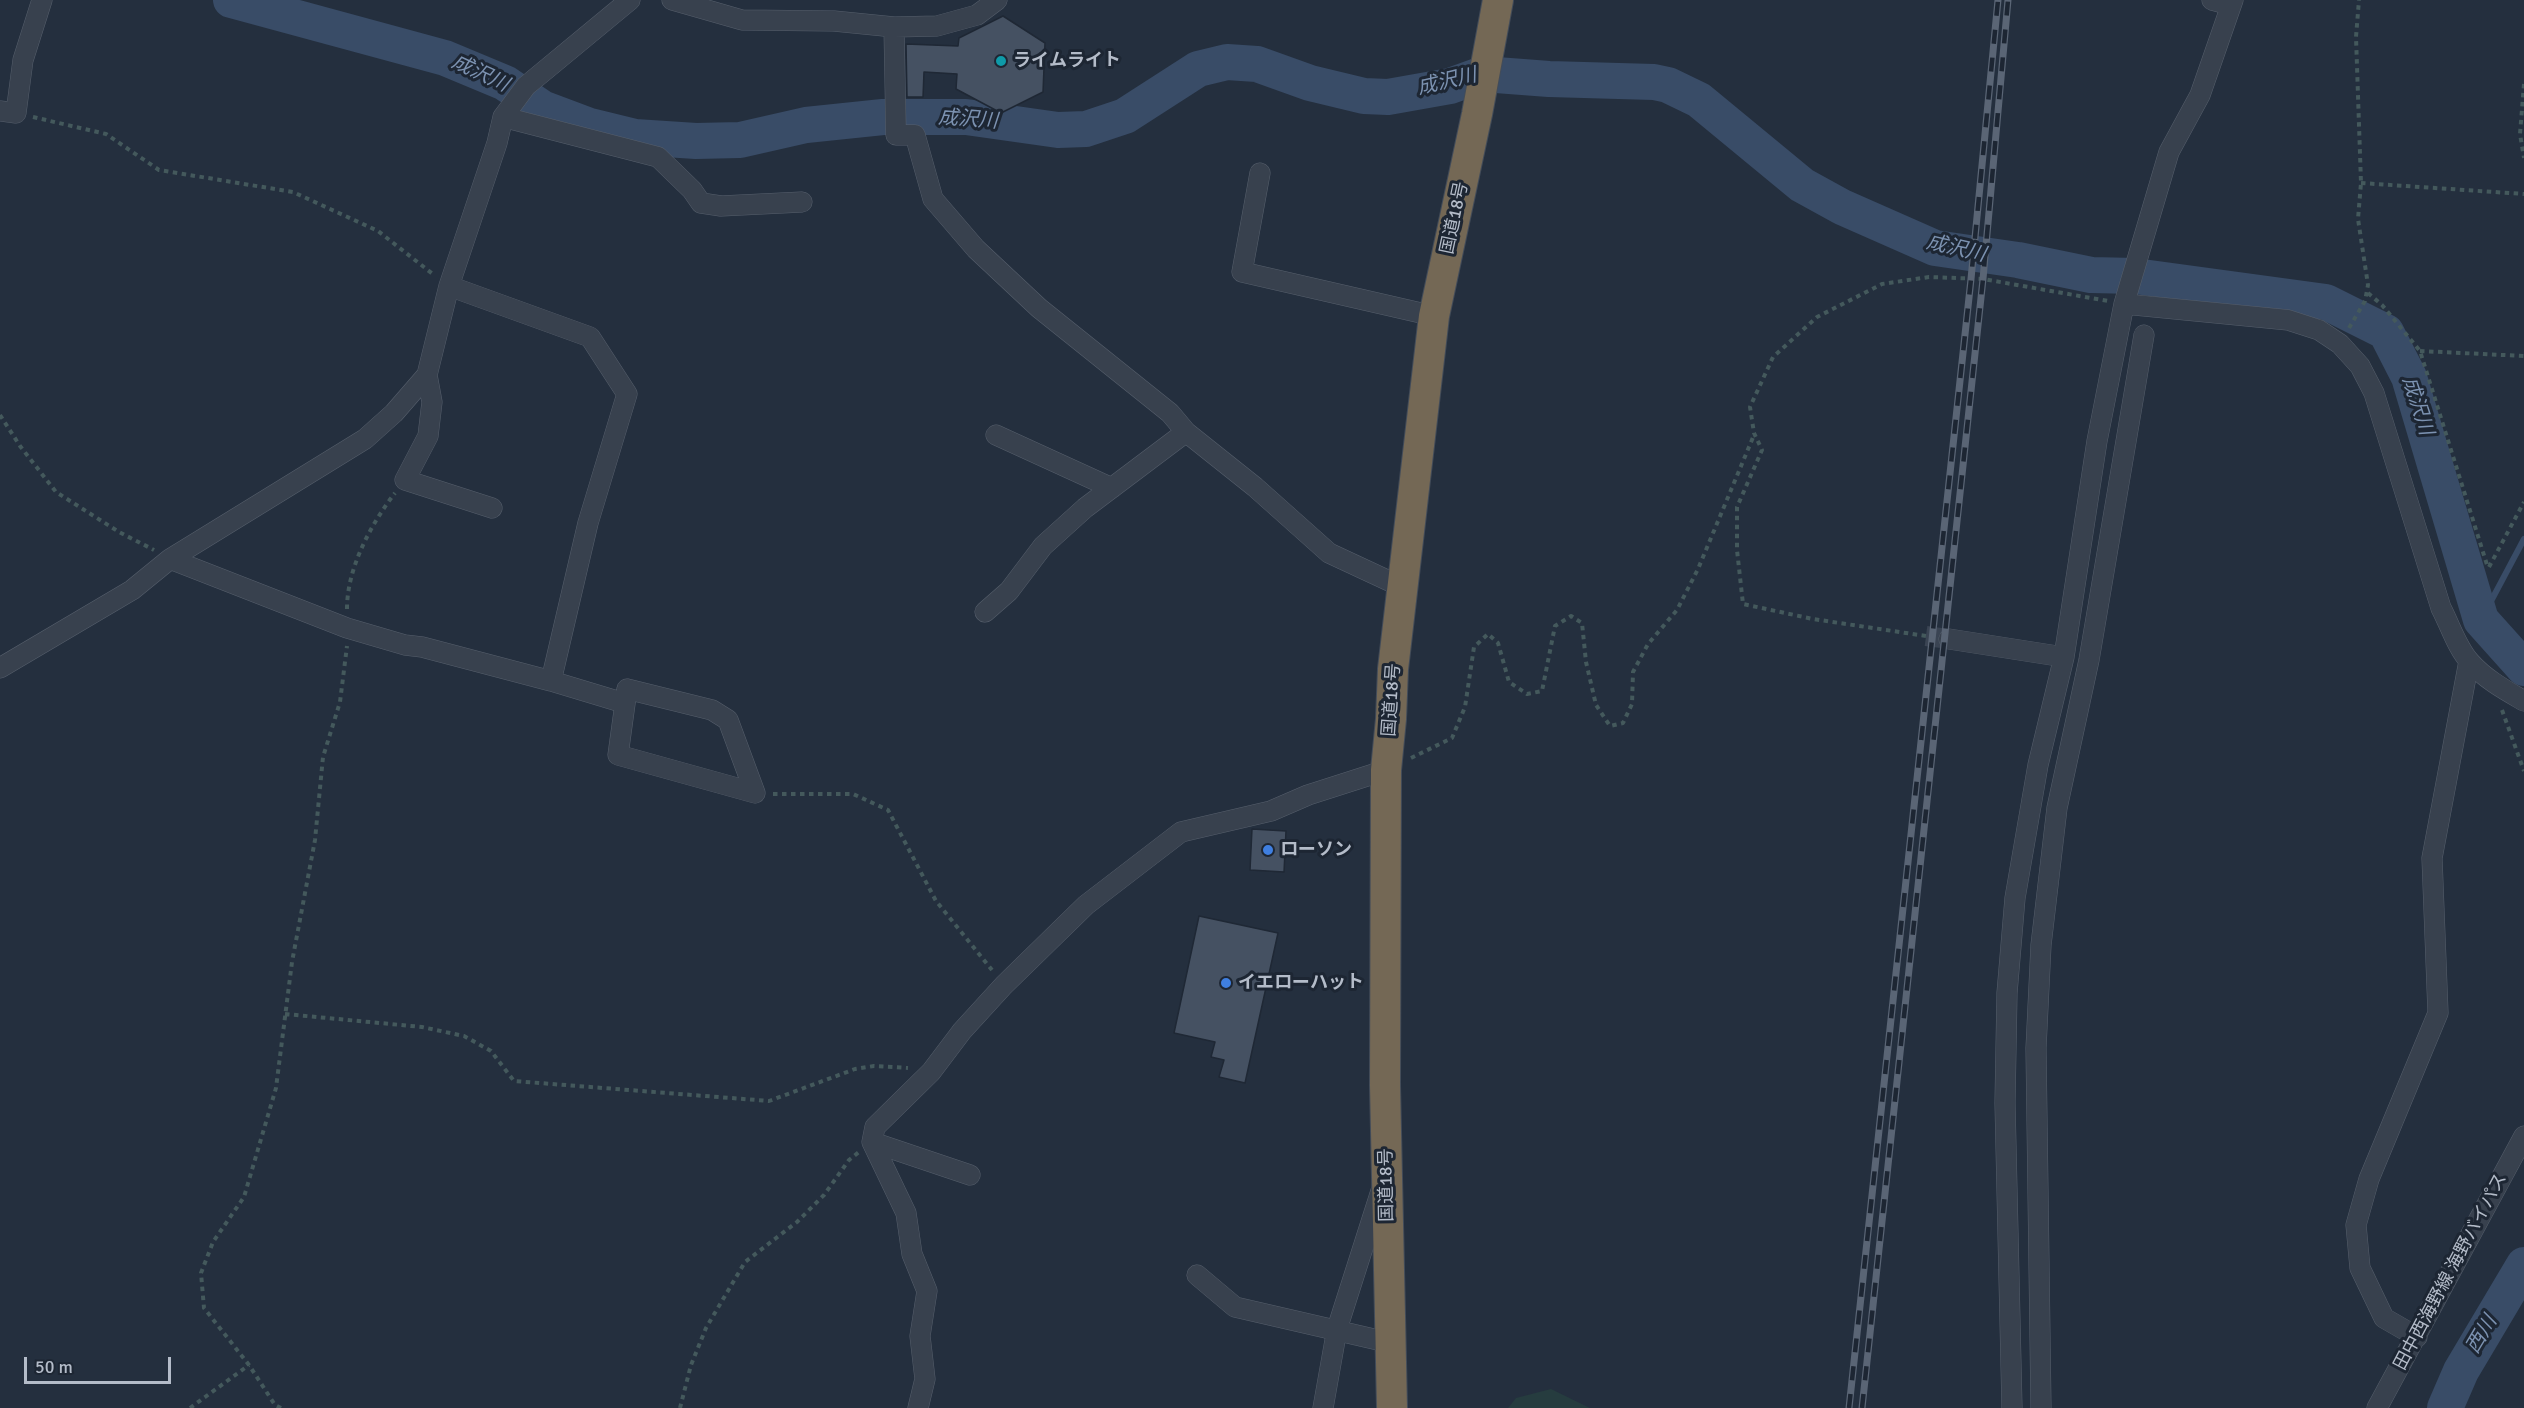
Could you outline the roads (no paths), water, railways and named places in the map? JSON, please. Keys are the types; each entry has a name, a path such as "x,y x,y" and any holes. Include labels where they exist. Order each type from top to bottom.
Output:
{"highway":[{"name":"国道18号","path":"1392,1408 1387,1171 1386,770 1393,669 1434,316 1477,114 1498,0"}],"street":[{"path":"8,112 42,0"},
{"path":"492,508 405,480 428,436 432,402 427,375 449,286 507,112 526,86 630,0"},
{"path":"672,0 742,20 834,21 894,27 937,26 976,15 997,0"},
{"path":"2012,1408 2005,1103 2007,993 2015,898 2038,765 2064,657 2097,441 2124,304 2169,152 2200,95 2225,2"},
{"path":"894,27 896,135 915,135 933,200 976,249 1039,308 1170,413 1186,432 1256,487 1329,553 1402,588"},
{"path":"507,112 658,157 692,190 701,203 721,206 802,202"},
{"path":"1260,173 1242,272 1434,316"},
{"path":"449,286 590,337 627,394 588,523 551,681"},
{"path":"2124,304 2288,320 2319,330 2340,345 2360,366 2374,393 2441,608 2469,661 2492,680 2524,701"},
{"path":"2041,1408 2036,1048 2041,945 2057,808 2089,660 2144,335"},
{"path":"0,668 132,590 170,559 365,439 394,414 427,375"},
{"path":"985,612 1009,591 1043,546 1085,508 1186,432"},
{"path":"996,435 1112,488"},
{"path":"170,559 347,628 624,702"},
{"path":"1949,639 2064,657"},
{"path":"2417,1337 2384,1318 2360,1268 2356,1224 2369,1179 2438,1013 2432,858 2469,661"},
{"path":"627,689 712,710 728,720 755,793 618,755 624,702 627,689"},
{"path":"918,1408 925,1379 920,1336 927,1291 912,1254 906,1213 872,1142 875,1127 932,1072 962,1031 1004,985 1086,905 1181,832 1271,811 1308,795 1386,770"},
{"name":"田中西海野線 海野バイパス","path":"2377,1408 2524,1136"},
{"path":"872,1142 970,1175"},
{"path":"1323,1408 1338,1329 1387,1171"},
{"path":"1197,1275 1235,1307 1391,1343"}],"waterway":[{"name":"成沢川","path":"231,0 445,58 505,83 542,108 590,126 635,137 696,141 740,140 806,125 883,117 966,117 1058,130 1086,129 1125,116 1198,69 1227,62 1257,64 1310,83 1364,96 1388,97 1450,86 1483,74 1549,79 1654,82 1668,85 1699,100 1802,185 1842,207 1935,248 2018,260 2091,275 2135,276 2326,302 2386,332 2409,377 2481,620 2524,668"},
{"name":"西川","path":"2481,620 2524,539"},
{"name":"西川","path":"2445,1408 2461,1371 2524,1265"}],"tunnel":[{"path":"1926,636 1949,639"}],"railway":[{"path":"1849,1408 1971,279 1998,0"},
{"path":"1862,1408 1983,279 2008,0"}],"place":[{"name":"ライムライト","path":"1001,61"},
{"name":"ローソン","path":"1268,850"},
{"name":"イエローハット","path":"1226,983"}]}
